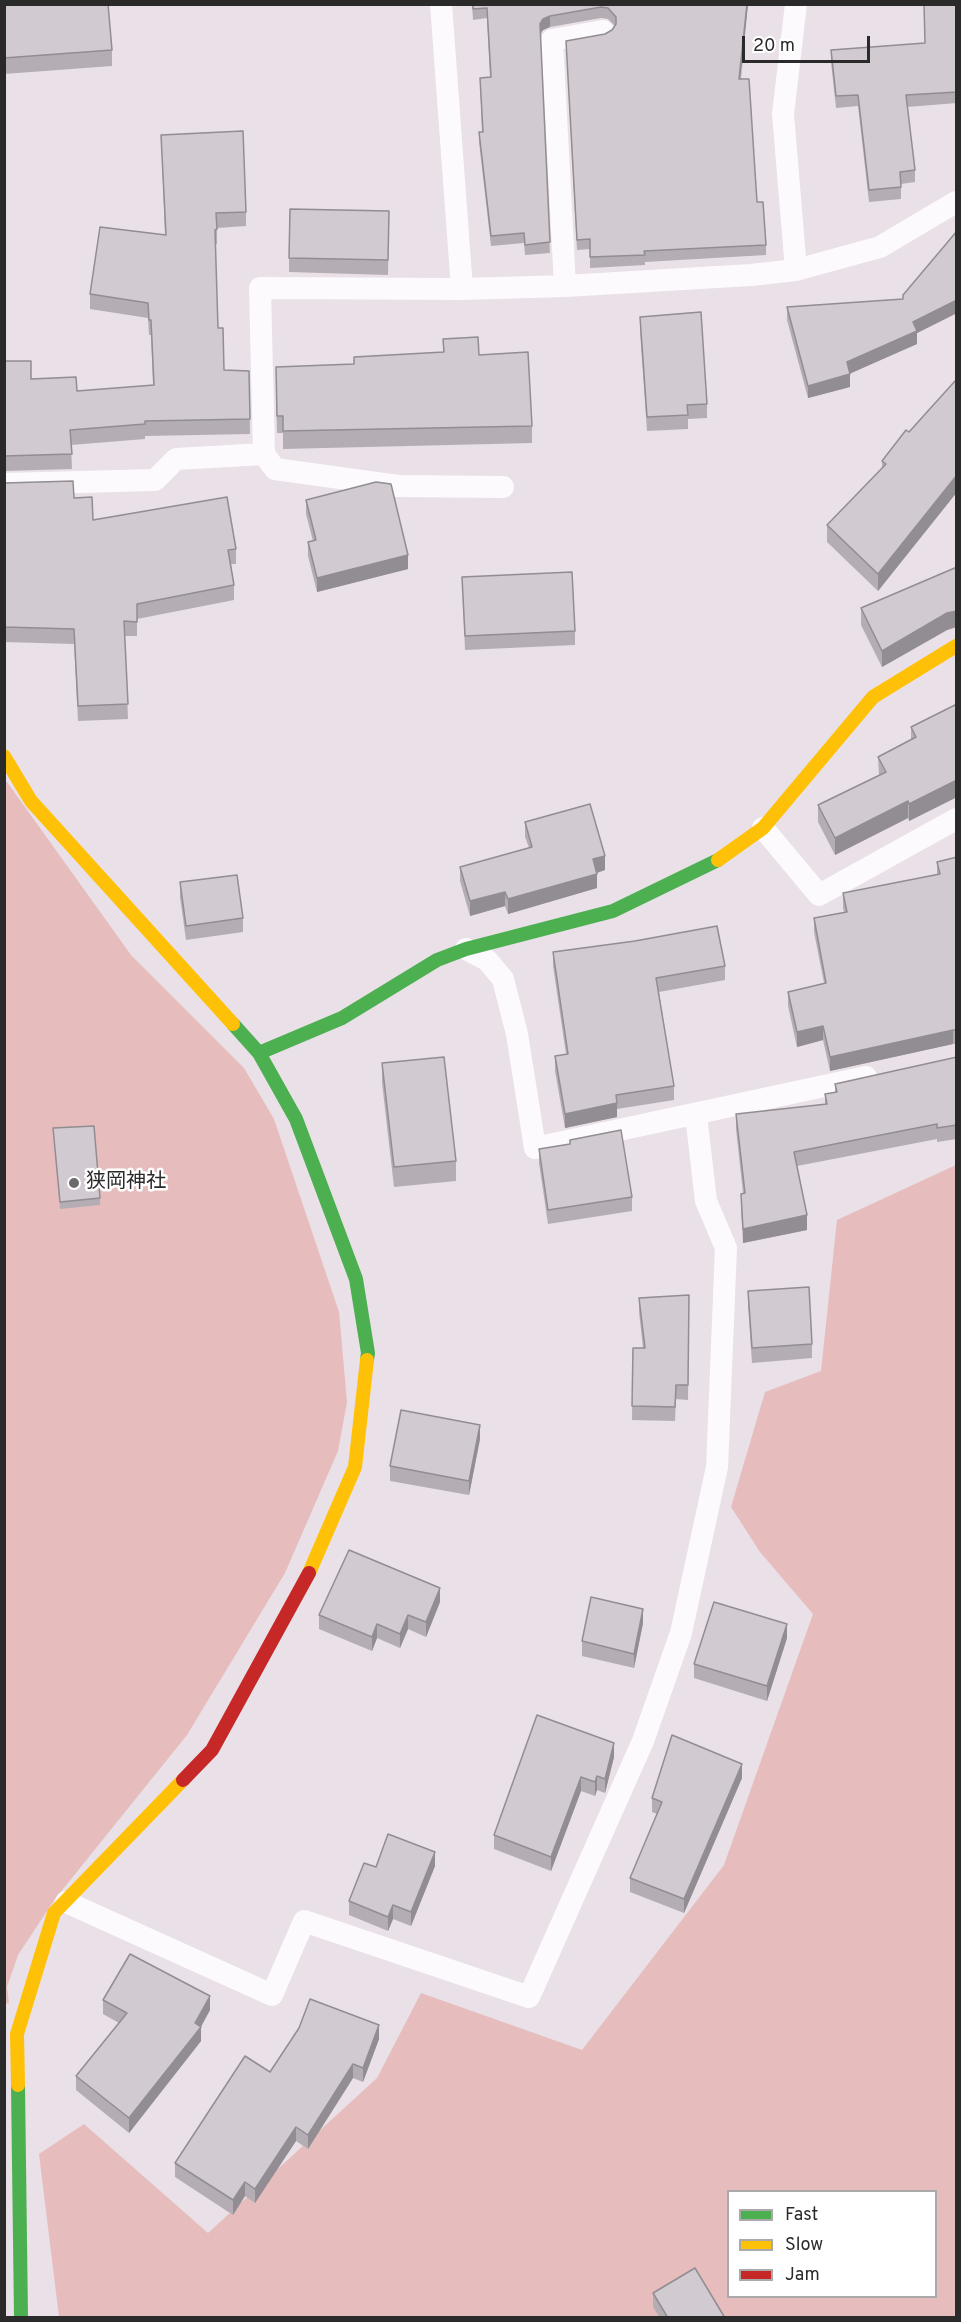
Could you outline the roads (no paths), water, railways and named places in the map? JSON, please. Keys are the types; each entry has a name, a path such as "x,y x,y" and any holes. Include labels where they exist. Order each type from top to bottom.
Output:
{"street":[{"path":"259,1053 342,1018 437,960 466,949 613,911 711,865 763,828 873,697 957,646"},
{"path":"4,756 32,801 259,1053 296,1119 356,1279 368,1353 355,1467 316,1561 212,1750 54,1913 17,2034 21,2318"}],"lane":[{"path":"441,4 462,289"},
{"path":"796,4 783,114 796,270"},
{"path":"565,286 552,40 603,31"},
{"path":"503,487 398,486 275,469 264,454 260,288 462,289 565,286 751,275 796,270 880,247 957,202"},
{"path":"4,484 155,480 176,459 264,454"},
{"path":"763,828 819,894 957,819"},
{"path":"466,949 487,960 503,979 517,1034 535,1149 888,1072"},
{"path":"66,1902 272,1995 304,1921 529,1997 643,1741 681,1633 717,1467 726,1248 706,1202 696,1115"}],"place":[{"name":"狭岡神社","path":"74,1183"}]}
